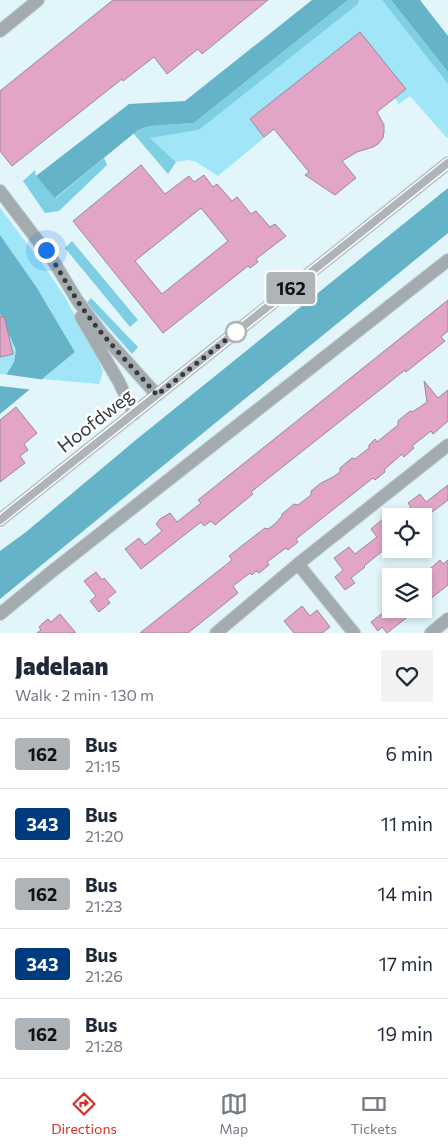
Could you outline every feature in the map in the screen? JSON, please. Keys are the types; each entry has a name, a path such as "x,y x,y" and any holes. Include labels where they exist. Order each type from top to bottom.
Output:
{"street":[{"path":"0,31 38,0"},
{"name":"Hoofdweg","path":"0,520 448,164"},
{"path":"0,191 54,262 77,300 103,334 157,395"},
{"path":"0,614 448,260"},
{"path":"77,300 78,310 119,382 134,414"},
{"path":"216,633 298,564 448,445"},
{"path":"298,564 354,633"},
{"path":"431,633 448,619"}],"shaded area":[{"path":"312,0 348,0 194,123 150,126 138,130 55,198 36,176 129,104 185,101"},
{"path":"348,0 359,0 358,4 199,130 150,138 176,162 168,174 133,133 150,126 194,123"},
{"path":"359,0 382,0 448,84 447,138 410,96 399,104 381,80 329,59 250,119 265,137 218,176 196,162 189,160 176,162 150,138 199,130 358,4"},
{"path":"382,0 391,0 448,72 448,84"},
{"path":"391,0 420,0 448,36 448,72"},
{"path":"104,158 107,165 59,211 45,213 23,181 35,170 36,176 56,198"},
{"path":"448,188 448,233 0,599 0,551 26,532 137,439"},
{"path":"0,208 65,297 98,358 103,372 99,384 43,379 75,352 37,288 0,235"},
{"path":"0,235 37,288 75,352 0,414 0,379 6,375 14,362 16,350 0,314"},
{"path":"72,241 138,320 130,327 65,248"},
{"path":"91,298 138,347 132,354 87,303"},
{"path":"0,314 16,350 14,362 6,375 0,374"}],"pier":[{"path":"3,374 46,380 34,390 0,386 0,376"}],"building":[{"path":"113,0 268,0 202,54 198,49 167,74 154,57 123,81 122,79 12,166 0,151 0,91"},
{"path":"360,32 406,89 377,112 384,125 383,138 378,144 357,152 342,161 356,178 335,195 305,175 309,172 274,129 264,137 250,119"},
{"path":"141,165 165,194 189,176 194,182 204,175 213,187 217,184 232,201 237,197 251,214 256,211 270,227 275,224 286,236 256,259 258,262 250,268 248,266 163,333 73,221","holes":["201,208 228,241 162,294 135,261"]},
{"path":"448,300 448,331 441,337 445,341 406,372 405,370 251,492 253,494 215,525 211,521 204,526 201,522 141,569 125,549 139,538 145,545 162,531 156,524 170,513 177,522 201,503 198,500"},
{"path":"4,316 13,354 0,357 0,317"},
{"path":"424,381 438,398 448,390 448,421 433,434 431,431 412,446 414,448 404,457 402,454 384,470 385,472 375,480 373,478 296,539 298,542 288,550 286,548 267,562 269,565 259,573 256,571 252,575 250,573 233,586 238,593 188,633 140,633 232,560 229,556 265,528 268,529 275,524 282,514 294,504 298,505 311,495 311,491 321,483 340,472 340,468 369,448 369,445 375,439 377,442 398,425 398,421 410,411 412,412 427,402"},
{"path":"16,407 37,433 24,444 28,450 20,456 25,463 0,482 0,420"},
{"path":"448,485 448,500 432,512 432,508 410,508 408,503 420,494 426,502"},
{"path":"382,520 382,551 351,578 355,583 345,590 335,577 343,570 334,558 349,547 355,554 377,537 371,529"},
{"path":"440,560 443,564 448,560 448,585 432,598 432,568"},
{"path":"96,572 116,592 107,599 110,603 99,612 90,601 96,596 84,581"},
{"path":"302,606 310,616 317,610 330,627 322,633 294,633 284,621"},
{"path":"60,614 76,633 37,633 41,630 39,627 43,623 48,619 51,622"},
{"path":"382,614 382,618 406,618 387,633 382,627 378,631 371,622"}],"bus line":[{"name":"162","path":"0,520 448,163"}],"route":[{"path":"46,250 77,300 94,323 157,395 236,332"}]}
